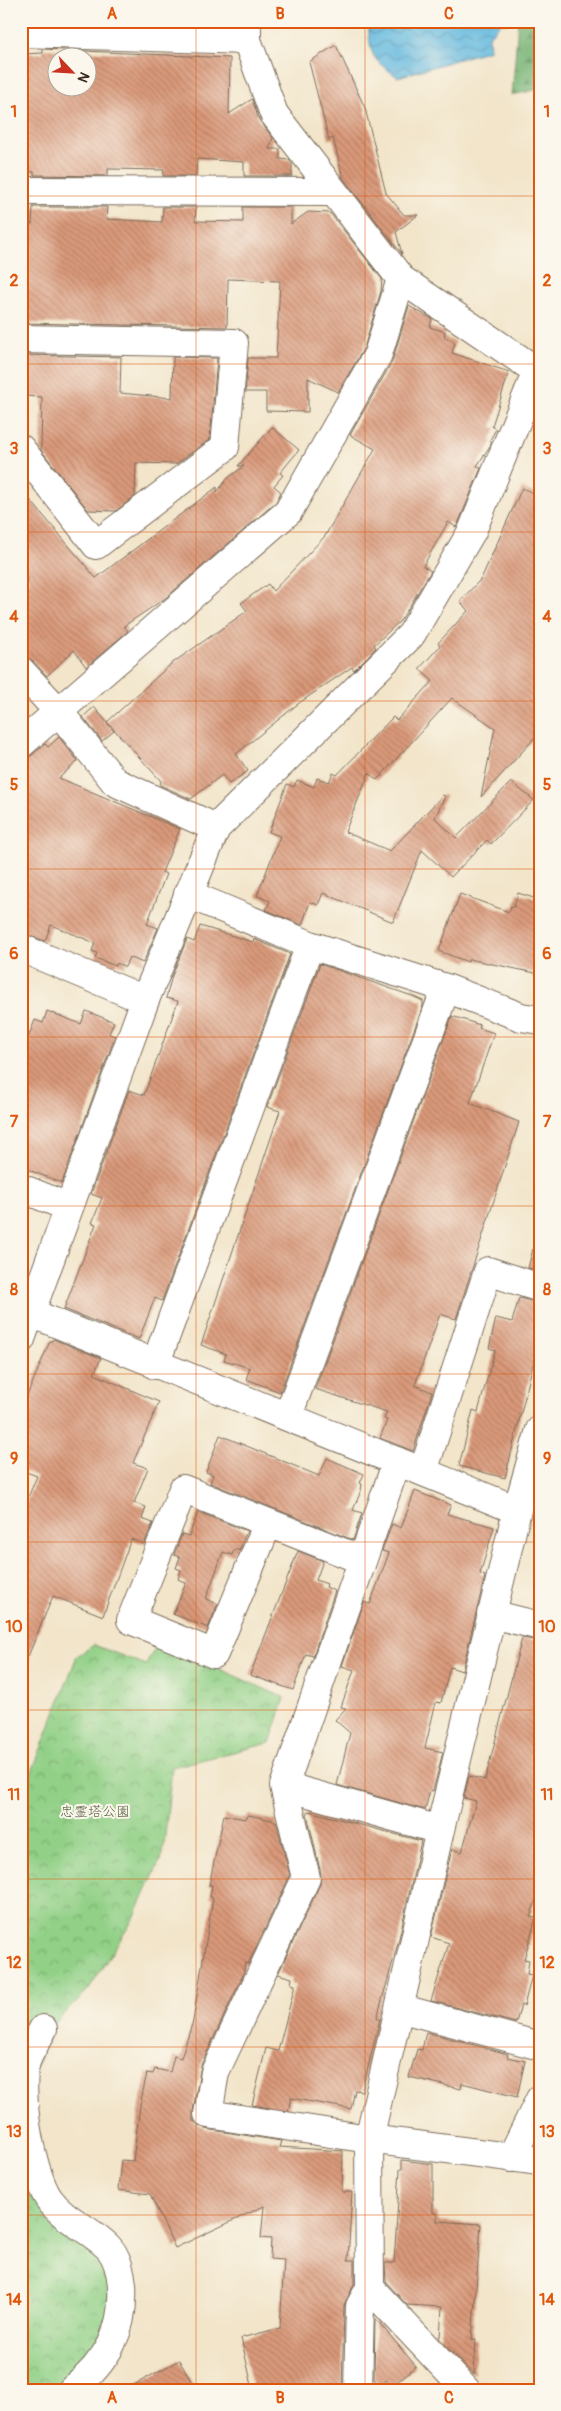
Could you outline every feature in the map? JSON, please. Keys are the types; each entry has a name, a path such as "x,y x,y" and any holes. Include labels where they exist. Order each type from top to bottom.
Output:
{"street":[{"path":"21,32 247,31 274,114 401,279 537,371 472,531 411,635 216,828 145,1000 21,1339"},
{"path":"21,191 333,192"},
{"path":"21,744 288,512 378,354 401,279"},
{"path":"21,340 234,343 225,447 96,545 21,449"},
{"path":"21,671 59,712 115,782 216,828"},
{"path":"188,894 310,944 446,988 521,1017 540,1020"},
{"path":"155,1365 310,944"},
{"path":"21,948 145,1000"},
{"path":"288,1416 446,988"},
{"path":"21,1188 68,1207"},
{"path":"424,1472 488,1271 540,1288"},
{"path":"31,1313 155,1365 288,1416 516,1510"},
{"path":"358,2390 360,2306 370,2288 369,2139 516,1510 540,1430"},
{"path":"397,1461 284,1786 306,1878 215,2072 208,2114 369,2139 540,2161"},
{"path":"268,1523 214,1654 149,1634 131,1620 183,1489 362,1560"},
{"path":"492,1614 540,1626"},
{"path":"284,1786 440,1830"},
{"path":"399,2008 540,2046"},
{"path":"43,2029 26,2060 22,2092 33,2159 49,2199 69,2218 109,2248 121,2272 122,2281 124,2307 118,2332 100,2364 72,2390"},
{"path":"511,2158 540,2099"},
{"path":"370,2288 466,2390"}],"green space":[{"path":"518,21 540,21 540,89 512,95"},
{"name":"忠霊塔公園","path":"158,1642 285,1698 270,1743 172,1767 163,1854 134,1918 88,1990 55,2023 21,2099 21,1800 77,1656 94,1645 146,1665"},
{"path":"21,2192 33,2198 97,2251 108,2284 110,2314 102,2342 80,2374 48,2390 21,2390"}],"water":[{"path":"368,21 521,22 501,23 489,36 490,50 398,77 382,65 373,55"}],"building":[{"path":"336,45 365,108 386,193 404,215 418,215 396,232 402,254 343,178 333,138 329,140 309,62"},
{"path":"43,49 48,49 48,98 98,98 98,52 230,58 229,114 252,99 259,120 273,138 269,149 280,149 280,159 289,160 292,164 292,176 244,176 244,162 197,159 196,176 163,176 164,170 108,169 108,176 34,175 34,172 21,171 23,107 21,107 21,54 43,53"},
{"path":"33,207 107,207 106,219 162,222 163,207 196,207 195,221 243,222 243,207 291,207 291,224 308,212 330,213 382,279 381,291 364,348 338,392 308,378 308,412 266,411 266,392 245,392 248,358 276,358 280,281 228,279 227,327 21,323 21,224 32,224"},
{"path":"409,306 432,319 430,327 445,332 444,337 455,342 452,353 509,372 492,426 496,429 490,440 492,442 477,466 481,468 458,524 456,527 448,522 423,566 431,571 401,620 374,645 376,648 354,670 352,667 299,703 236,754 248,771 229,784 222,775 191,799 160,785 161,781 107,722 171,664 247,611 241,603 268,584 273,591 325,536 375,449 350,435 392,362"},
{"path":"21,355 121,357 120,393 172,398 173,357 217,358 210,439 176,464 136,463 135,496 116,511 88,510 41,450 42,397 21,396"},
{"path":"272,427 299,450 280,473 283,475 274,486 281,492 276,502 167,597 124,626 128,631 86,667 74,650 47,676 32,660 21,656 21,586 29,580 21,570 21,489 96,578 217,487 217,492 228,478 244,466 238,466"},
{"path":"522,488 540,496 540,729 531,742 481,797 495,728 452,698 377,780 369,773 345,832 390,851 443,795 445,796 435,818 456,838 511,782 534,800 491,844 487,840 451,877 422,850 393,922 323,893 318,905 310,902 302,925 266,910 270,901 257,896 280,836 269,832 287,784 294,787 297,780 314,787 317,778 329,782 333,773 337,775 393,717 397,720 433,681 419,669 440,646 438,643 468,611 460,601 481,579"},
{"path":"94,707 114,731 102,741 83,717"},
{"path":"59,737 78,761 59,778 180,829 162,872 166,874 147,924 158,928 143,963 129,957 125,967 117,963 116,966 95,958 97,953 92,951 95,943 51,925 45,941 21,933 21,759 31,756 45,744 48,747"},
{"path":"518,893 540,900 540,974 469,959 468,962 439,951 460,894 509,912 511,906 514,907"},
{"path":"200,926 253,942 254,939 290,954 162,1301 155,1298 139,1339 64,1309 96,1224 92,1223 102,1198 91,1194 129,1090 144,1095 178,1001 166,998 172,976 187,939 194,942"},
{"path":"320,964 412,996 423,1001 423,1006 280,1392 246,1379 250,1368 224,1360 226,1354 201,1345 280,1111 267,1107"},
{"path":"47,1011 81,1024 86,1011 114,1022 109,1034 115,1036 62,1183 21,1167 21,1055 35,1020 43,1023"},
{"path":"452,1016 480,1025 479,1028 494,1033 470,1103 519,1122 456,1319 440,1314 415,1385 432,1392 413,1451 380,1438 387,1420 384,1419 387,1412 315,1389"},
{"path":"533,1249 540,1250 540,1271 528,1268"},
{"path":"519,1298 540,1303 540,1361 534,1360 505,1478 459,1466 473,1410 478,1412 495,1350 489,1348 496,1318 512,1322"},
{"path":"53,1339 101,1358 94,1374 159,1402 133,1463 148,1468 134,1503 146,1507 142,1519 153,1523 144,1544 131,1539 103,1616 53,1596 22,1671 21,1514 37,1476 21,1470 21,1410 50,1341"},
{"path":"220,1435 319,1476 327,1458 364,1474 360,1483 362,1484 361,1491 353,1510 362,1513 353,1540 210,1483 213,1475 206,1472"},
{"path":"415,1491 451,1505 447,1514 494,1527 480,1574 485,1576 462,1671 450,1667 441,1703 436,1702 425,1748 443,1752 433,1791 430,1790 425,1810 337,1785 350,1733 335,1720 346,1708 341,1707 354,1670 342,1666 364,1602 370,1604 389,1553 382,1551 392,1524 401,1528"},
{"path":"198,1512 247,1531 239,1551 235,1549 232,1555 223,1552 206,1599 218,1604 208,1628 173,1614 186,1583 178,1579 181,1570 176,1568 180,1557 174,1555 182,1534 189,1536"},
{"path":"298,1551 323,1561 316,1580 327,1584 326,1587 335,1591 313,1656 306,1654 293,1690 250,1675"},
{"path":"522,1638 540,1641 540,1889 530,1917 536,1918 524,1959 529,1960 527,1974 532,1975 524,2006 521,2005 516,2023 431,2001 449,1943 431,1937 452,1849 462,1852 476,1801 464,1798 469,1776 485,1780"},
{"path":"309,1811 421,1841 398,1943 377,2018 380,2019 362,2091 355,2090 351,2109 291,2098 288,2111 252,2105 266,2048 278,2051 295,1985 291,1984 292,1978 278,1974 320,1884 321,1874 307,1814"},
{"path":"224,1815 245,1819 249,1815 276,1821 290,1876 248,1964 245,1963 243,1975 201,2065 193,2121 206,2129 281,2141 279,2147 343,2151 342,2192 352,2192 348,2260 354,2260 354,2284 344,2306 342,2390 253,2390 241,2338 280,2328 284,2260 270,2259 271,2239 261,2238 264,2206 175,2248 150,2194 118,2190 121,2160 133,2161 140,2105 147,2073 153,2074 155,2069 170,2072 174,2056 181,2058 193,2021 213,1898 210,1897 212,1885 209,1885"},
{"path":"426,2032 508,2054 507,2057 525,2061 517,2097 462,2083 461,2089 409,2077 417,2049 422,2050"},
{"path":"402,2160 433,2164 433,2213 437,2213 437,2221 481,2224 472,2339 476,2339 474,2375 438,2337 440,2337 442,2307 407,2305 386,2282 385,2263 394,2263"},
{"path":"375,2318 416,2366 392,2386 387,2380 380,2386 374,2379"},
{"path":"179,2360 196,2390 125,2390"}]}
